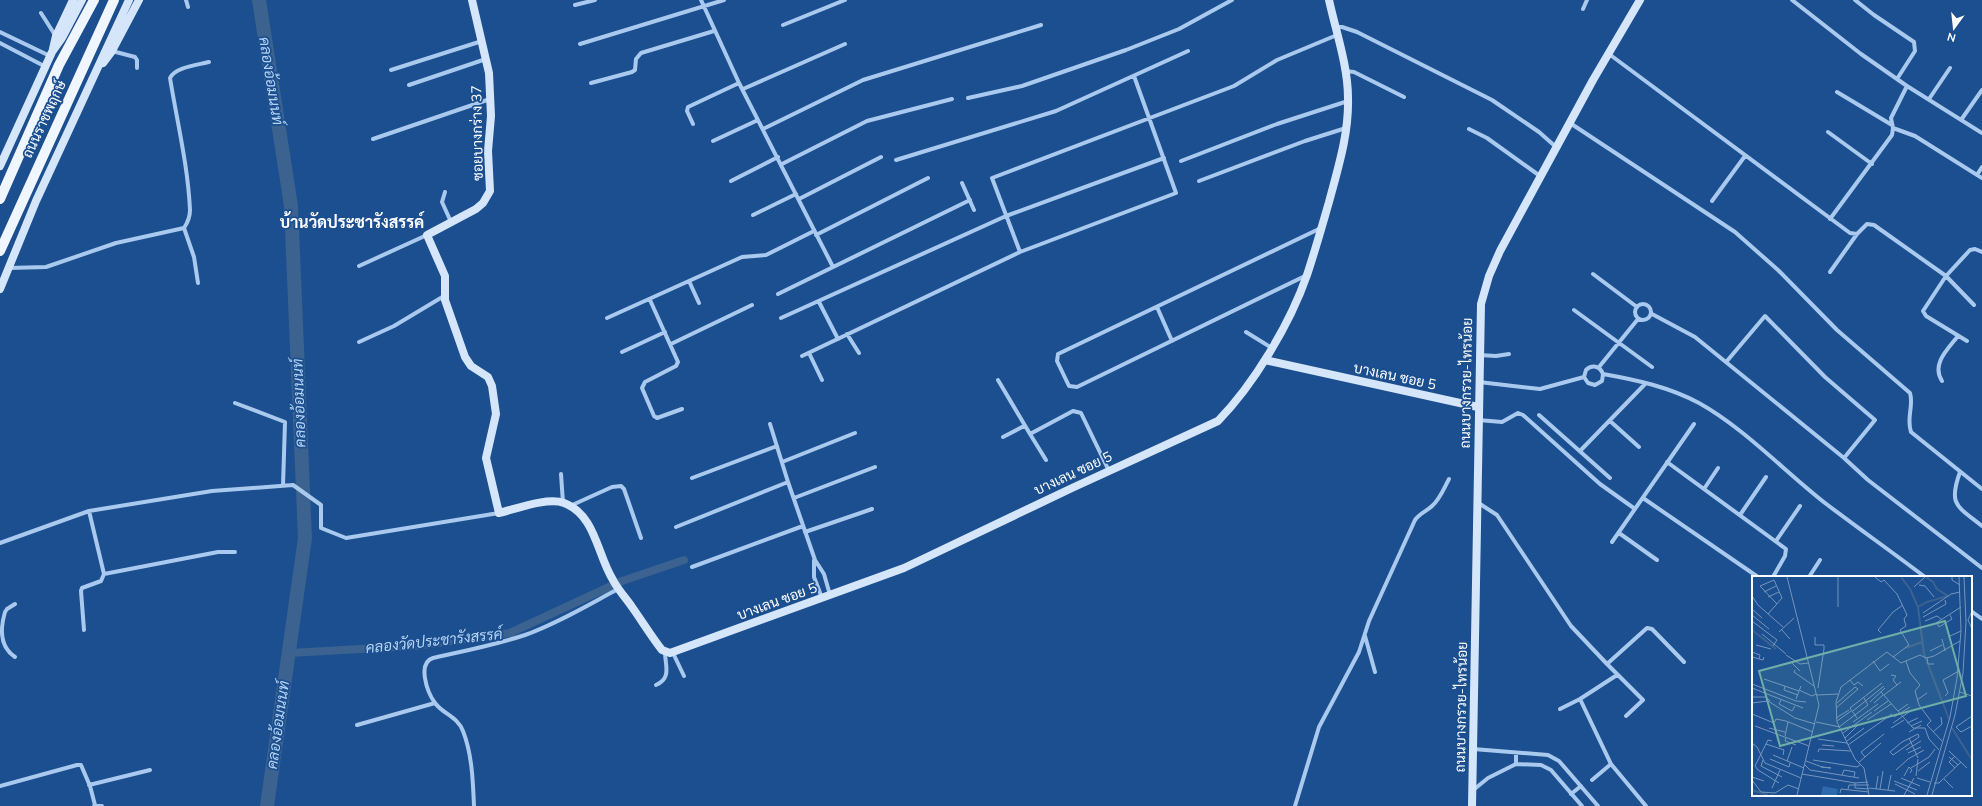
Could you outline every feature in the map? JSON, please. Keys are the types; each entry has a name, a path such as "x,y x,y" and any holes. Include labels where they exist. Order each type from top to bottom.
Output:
{"main road":[{"name":"ถนนราชพฤกษ์","path":"0,198 60,66 94,0"},
{"name":"ถนนราชพฤกษ์","path":"0,251 114,0"}],"street":[{"path":"52,54 56,36 73,0"},
{"path":"0,166 52,54 82,0"},
{"path":"0,289 36,201 129,0"},
{"path":"93,76 112,51 139,0"},
{"path":"186,0 188,7"},
{"name":"ซอยบางกร่าง 37","path":"427,236 476,209 483,203 490,191 488,151 490,99 486,59 472,0"},
{"path":"575,6 594,0"},
{"path":"701,0 739,83 782,164 833,267"},
{"path":"580,44 724,0"},
{"path":"783,25 845,0"},
{"path":"968,98 1022,86 1126,50 1179,29 1232,0"},
{"path":"1265,360 1273,348 1307,275 1343,149 1348,101 1345,71 1329,0"},
{"path":"1583,9 1587,0"},
{"name":"ถนนบางกรวย-ไทรน้อย","path":"1472,806 1480,304 1489,276 1500,251 1556,147 1640,0"},
{"path":"1792,0 1861,54 1907,86 1982,133"},
{"path":"1855,0 1874,15 1914,42 1915,51 1897,79"},
{"path":"41,13 56,36"},
{"path":"763,129 864,80 1041,25"},
{"path":"1020,252 992,178 1234,86 1276,60 1342,27 1357,32 1492,100 1540,132 1556,147"},
{"path":"591,83 632,72 635,70 638,56 641,53 714,31"},
{"path":"0,32 52,54"},
{"path":"6,35 0,44 46,67"},
{"path":"391,70 482,41"},
{"path":"743,89 783,70 808,62 845,44"},
{"path":"112,51 135,57 137,60 137,68"},
{"path":"896,160 1056,111 1188,51"},
{"path":"1609,54 1830,219 1850,233 1857,234"},
{"path":"409,85 486,59"},
{"path":"9,268 46,267 116,243 184,228 188,221 190,211 184,158 170,78 172,74 177,71 209,62"},
{"path":"1929,99 1950,68"},
{"path":"1345,71 1358,74 1404,97"},
{"path":"802,356 1020,252 1176,193 1134,76"},
{"path":"693,124 686,111 688,106 739,83"},
{"path":"1830,219 1892,135 1892,113 1907,86"},
{"path":"1961,120 1982,90"},
{"path":"1837,92 1893,126 1915,136 1982,178"},
{"path":"373,139 490,99"},
{"path":"782,164 867,121 952,99"},
{"path":"1181,161 1277,124 1348,101"},
{"path":"713,141 758,120"},
{"path":"1570,123 1719,221 1749,244 1836,330 1910,393 1911,408 1908,418 1911,432 1982,488"},
{"path":"1199,182 1305,141 1346,128"},
{"path":"1469,130 1487,138 1540,176"},
{"path":"1828,132 1872,164"},
{"path":"799,199 881,156"},
{"path":"1712,201 1745,156"},
{"path":"731,181 778,157"},
{"path":"781,318 1006,216 1164,158"},
{"path":"1977,175 1982,167"},
{"path":"607,318 650,300 742,257 766,255 928,178"},
{"path":"962,183 974,210"},
{"path":"445,192 442,202 451,222"},
{"path":"754,215 796,194"},
{"path":"778,294 970,200"},
{"path":"1830,272 1857,234 1867,224 1874,224 1946,276 1974,305"},
{"path":"184,228 194,257 198,283"},
{"path":"1307,275 1073,388 1068,384 1056,358 1058,354 1321,228"},
{"path":"359,266 427,236 446,276 444,296 468,363 483,372 492,386 496,414 486,458 499,513"},
{"path":"1967,341 1926,316 1923,311 1946,276 1970,250 1975,249 1982,252"},
{"path":"1593,274 1637,307"},
{"path":"689,281 699,303"},
{"path":"359,342 394,326 444,296"},
{"path":"650,300 677,358 676,366 645,382 642,388 654,416 657,418 682,409"},
{"path":"819,302 838,339"},
{"path":"1652,314 1645,321 1638,319 1635,313 1637,307 1642,304 1649,306 1652,314 1695,337 1844,458 1868,480 1982,568"},
{"path":"671,344 752,305"},
{"path":"1157,307 1172,341"},
{"path":"1574,310 1652,367"},
{"path":"1727,362 1765,316 1825,377 1876,420 1844,458"},
{"path":"1599,368 1638,319"},
{"path":"622,352 665,332"},
{"path":"1246,332 1273,348"},
{"path":"848,334 859,353"},
{"path":"1942,380 1938,374 1939,363 1958,336"},
{"path":"809,353 822,380"},
{"path":"1479,355 1496,356 1509,354"},
{"name":"บางเลน ซอย 5","path":"664,652 674,653 920,562 1109,471 1218,421 1265,360 1478,407"},
{"path":"1592,366 1599,368 1603,374 1602,381 1596,385 1588,383 1584,377 1588,367 1592,366"},
{"path":"1603,374 1667,389 1699,404 1733,427 1825,503 1924,576"},
{"path":"1478,382 1540,389 1584,377"},
{"path":"998,380 1024,426 1046,460"},
{"path":"1580,452 1646,383"},
{"path":"235,404 285,422 283,486"},
{"path":"1030,434 1073,411 1079,412 1085,419 1109,471"},
{"path":"1478,420 1502,422 1518,413 1523,415 1600,484 1635,509"},
{"path":"1539,415 1610,478"},
{"path":"1610,421 1639,447"},
{"path":"770,424 814,560 824,574 830,595"},
{"path":"1612,542 1694,424"},
{"path":"1002,437 1024,426"},
{"path":"782,462 855,433"},
{"path":"692,478 777,446"},
{"path":"1667,462 1786,549 1786,553 1774,576"},
{"path":"794,498 875,467"},
{"path":"1704,489 1718,468"},
{"path":"1960,472 1954,488 1954,498 1960,508 1982,526"},
{"path":"560,474 567,504 583,517 601,550 604,563 617,586 664,652 667,675 662,682 656,685"},
{"path":"1740,515 1766,477"},
{"path":"1295,806 1319,727 1360,652 1370,621 1415,520 1420,514 1437,501 1449,479"},
{"path":"676,527 788,482"},
{"path":"0,543 89,511 212,491 293,485 321,505 321,528 346,538 499,513 549,502 567,504 612,487 621,486 624,489 641,538"},
{"path":"1643,498 1757,576"},
{"path":"1477,502 1497,515 1571,626 1606,664 1643,700 1626,716"},
{"path":"1776,541 1800,506"},
{"path":"805,532 872,508"},
{"path":"84,630 82,588 101,581 104,574 89,511"},
{"path":"692,567 803,526"},
{"path":"1619,533 1657,560"},
{"path":"104,574 211,554 235,552"},
{"path":"814,560 814,577 822,598"},
{"path":"1810,576 1820,560"},
{"path":"474,806 470,756 463,731 454,718 435,703 430,694 424,664 429,659 486,647 526,634 563,618 617,586"},
{"path":"15,604 5,612 1,639 9,653 15,657"},
{"path":"1972,612 1982,619"},
{"path":"1606,664 1647,628 1652,629 1684,662"},
{"path":"1365,635 1375,672"},
{"path":"674,653 684,676"},
{"path":"1560,708 1580,699 1617,675"},
{"path":"1580,699 1611,764 1646,806"},
{"path":"357,725 435,703"},
{"path":"1473,749 1548,755 1559,761 1598,806"},
{"path":"1516,753 1516,764"},
{"path":"1472,792 1488,778 1516,764 1541,765 1551,770 1582,806"},
{"path":"1592,780 1611,764"},
{"path":"0,786 76,765 83,767 94,806 102,806"},
{"path":"89,785 150,770"},
{"path":"1572,794 1581,786"}],"waterway":[{"name":"คลองอ้อมนนท์","path":"259,0 291,206 305,538 267,806"},
{"name":"คลองวัดประชารังสรรค์","path":"289,653 415,646 510,633 622,581 684,560"}],"district":[{"name":"บ้านวัดประชารังสรรค์","path":"352,222"}]}
